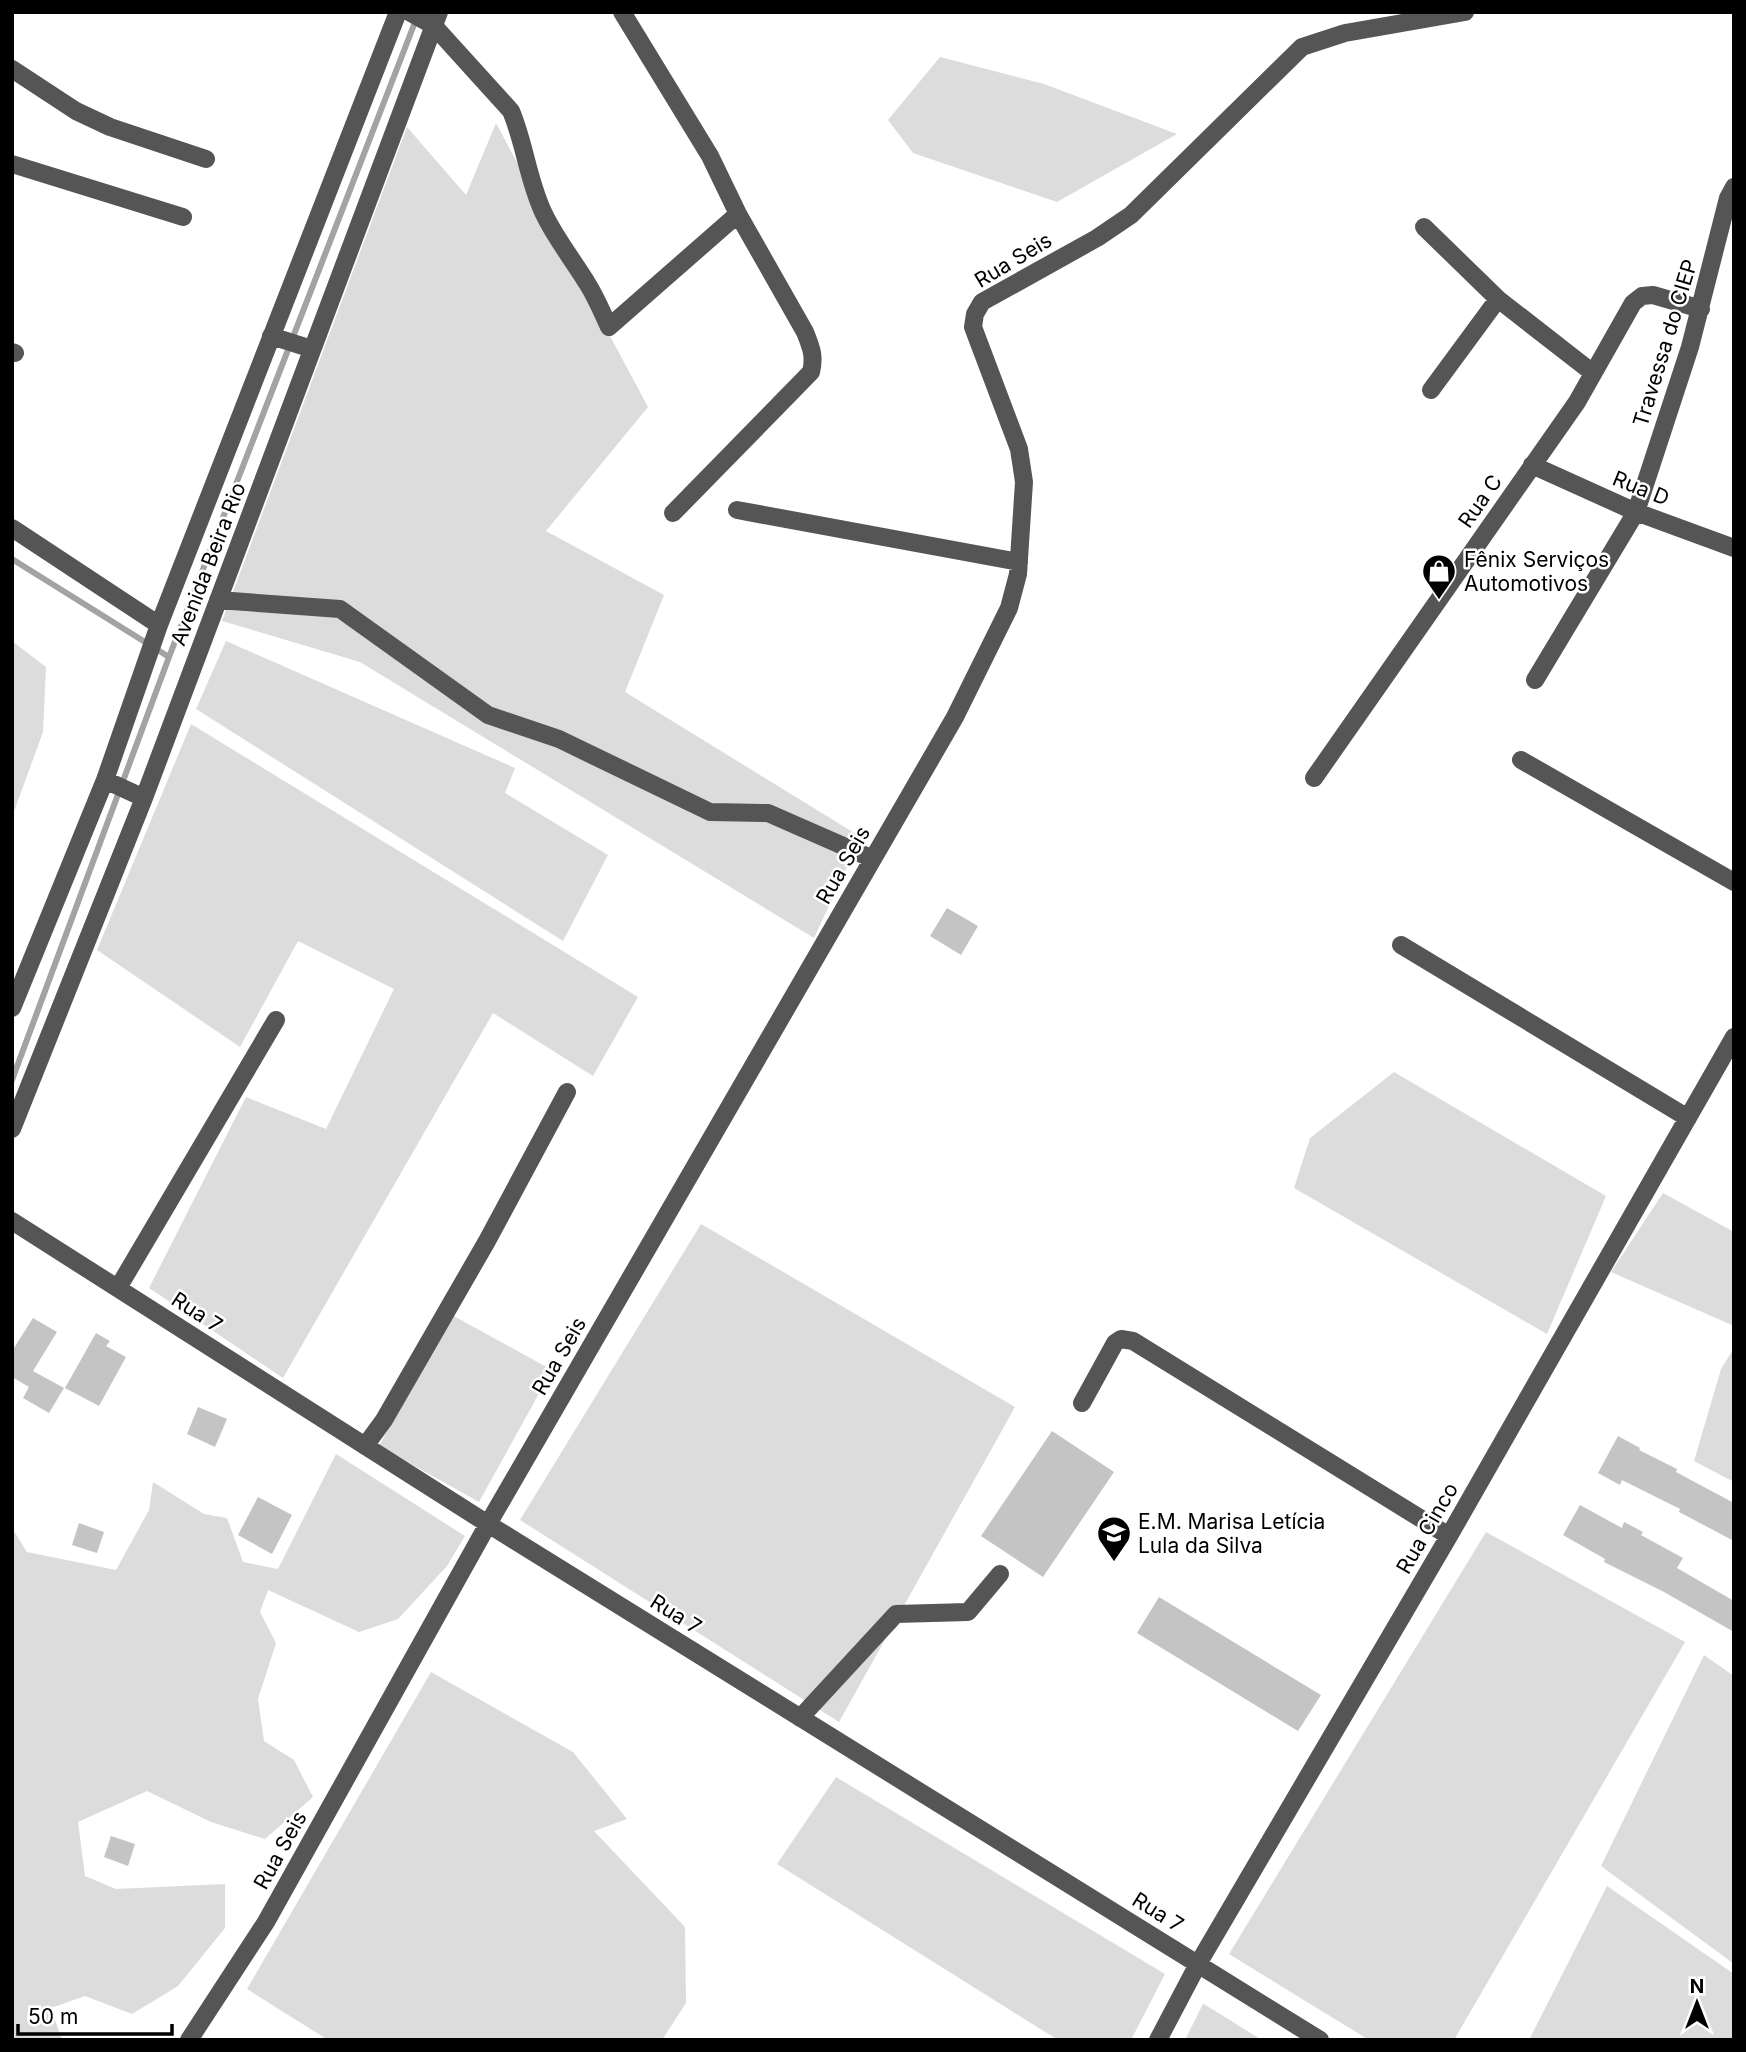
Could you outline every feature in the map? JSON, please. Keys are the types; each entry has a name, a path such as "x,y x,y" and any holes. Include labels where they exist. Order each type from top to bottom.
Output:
{"street":[{"name":"Avenida Beira Rio","path":"12,1008 108,782 157,631 276,338 398,12"},
{"path":"409,12 433,20 511,111 518,128 529,176 543,213 562,247 588,284 609,327 738,214"},
{"path":"622,12 710,156 738,214 813,350 811,372 673,513"},
{"name":"Rua Seis","path":"189,2040 266,1922 488,1524 955,717 1009,608 1019,562 1024,482 1019,449 973,327 975,314 982,302 1097,238 1130,215 1302,47 1345,33 1465,12"},
{"name":"Avenida Beira Rio","path":"12,1129 137,795 218,600 306,348 433,20"},
{"path":"12,69 76,111 110,127 206,159"},
{"path":"12,164 183,217"},
{"name":"Travessa do CIEP","path":"1535,680 1636,512 1701,309 1728,198 1734,187"},
{"path":"1424,228 1498,299 1593,373"},
{"name":"Rua C","path":"1314,778 1577,402 1633,303 1642,296 1653,295 1701,309"},
{"path":"1431,390 1498,299"},
{"path":"276,338 306,348"},
{"name":"Rua D","path":"1532,465 1636,512 1734,548"},
{"path":"737,510 1019,562"},
{"path":"12,528 157,631"},
{"path":"218,600 340,609 488,715 559,740 710,812 768,813 873,859"},
{"path":"1521,760 1734,882"},
{"path":"108,782 137,795"},
{"path":"1401,945 1688,1118"},
{"path":"118,1288 276,1020"},
{"name":"Rua Cinco","path":"1158,2040 1198,1964 1449,1536 1688,1118 1727,1066 1734,1037"},
{"path":"365,1446 384,1420 487,1241 567,1092"},
{"name":"Rua 7","path":"12,1221 488,1524 1321,2040"},
{"path":"1082,1402 1115,1343 1121,1339 1133,1341 1449,1536"},
{"path":"800,1718 896,1614 968,1612 1000,1574"}],"shaded area":[{"path":"940,57 1044,84 1177,134 1057,202 913,153 888,120"},
{"path":"496,123 648,407 546,531 664,595 625,692 861,837 814,938 360,662 222,621 407,127 466,195"},
{"path":"12,641 46,667 43,732 12,817"},
{"path":"226,641 515,768 505,793 608,855 563,941 196,709"},
{"path":"191,724 638,997 593,1076 493,1013 283,1378 149,1288 246,1097 326,1129 394,989 298,941 240,1047 97,950"},
{"path":"1394,1072 1606,1196 1547,1334 1294,1188 1310,1138"},
{"path":"1663,1193 1734,1232 1734,1326 1611,1272"},
{"path":"701,1224 1015,1407 839,1722 520,1520"},
{"path":"452,1315 552,1370 479,1502 379,1446"},
{"path":"1734,1348 1734,1482 1694,1461 1721,1369"},
{"path":"336,1454 465,1536 447,1566 398,1619 359,1632 268,1590 260,1612 276,1643 258,1699 264,1741 294,1760 313,1797 265,1839 211,1822 147,1791 78,1822 85,1876 116,1889 225,1884 225,1928 178,1986 132,2014 85,1996 51,2008 62,2040 12,2040 12,1528 27,1552 116,1570 149,1510 153,1482 204,1514 227,1518 243,1562 278,1569"},
{"path":"1486,1532 1685,1642 1454,2040 1369,2040 1229,1954"},
{"path":"1704,1655 1734,1676 1734,1964 1601,1866"},
{"path":"431,1672 573,1752 627,1819 594,1831 685,1927 686,2003 662,2040 328,2040 247,1989"},
{"path":"836,1777 1165,1974 1131,2040 1058,2040 777,1864"},
{"path":"1607,1886 1734,1974 1734,2040 1529,2040"},
{"path":"1204,2004 1262,2040 1185,2040"}],"building":[{"path":"947,908 978,926 961,955 930,936"},
{"path":"33,1318 57,1332 33,1371 64,1388 49,1413 23,1398 29,1387 12,1377 12,1351"},
{"path":"96,1333 110,1341 106,1346 126,1357 99,1406 65,1388"},
{"path":"198,1407 227,1419 215,1447 187,1434"},
{"path":"1052,1431 1114,1472 1043,1577 981,1536"},
{"path":"1618,1436 1677,1469 1676,1472 1734,1503 1734,1541 1679,1512 1680,1509 1622,1480 1620,1485 1598,1473"},
{"path":"258,1497 292,1515 272,1554 238,1535"},
{"path":"1580,1505 1622,1528 1624,1522 1643,1532 1641,1535 1683,1558 1677,1568 1734,1601 1734,1632 1604,1562 1605,1559 1563,1535"},
{"path":"79,1523 104,1532 97,1553 72,1545"},
{"path":"1159,1597 1321,1695 1298,1731 1137,1633"},
{"path":"111,1836 135,1844 128,1866 104,1857"}],"waterway":[{"path":"169,657 417,17"},
{"path":"12,559 169,657 12,1080"}],"place":[{"name":"Fênix Serviços Automotivos","path":"1439,601"},
{"name":"E.M. Marisa Letícia Lula da Silva","path":"1114,1563"}]}
